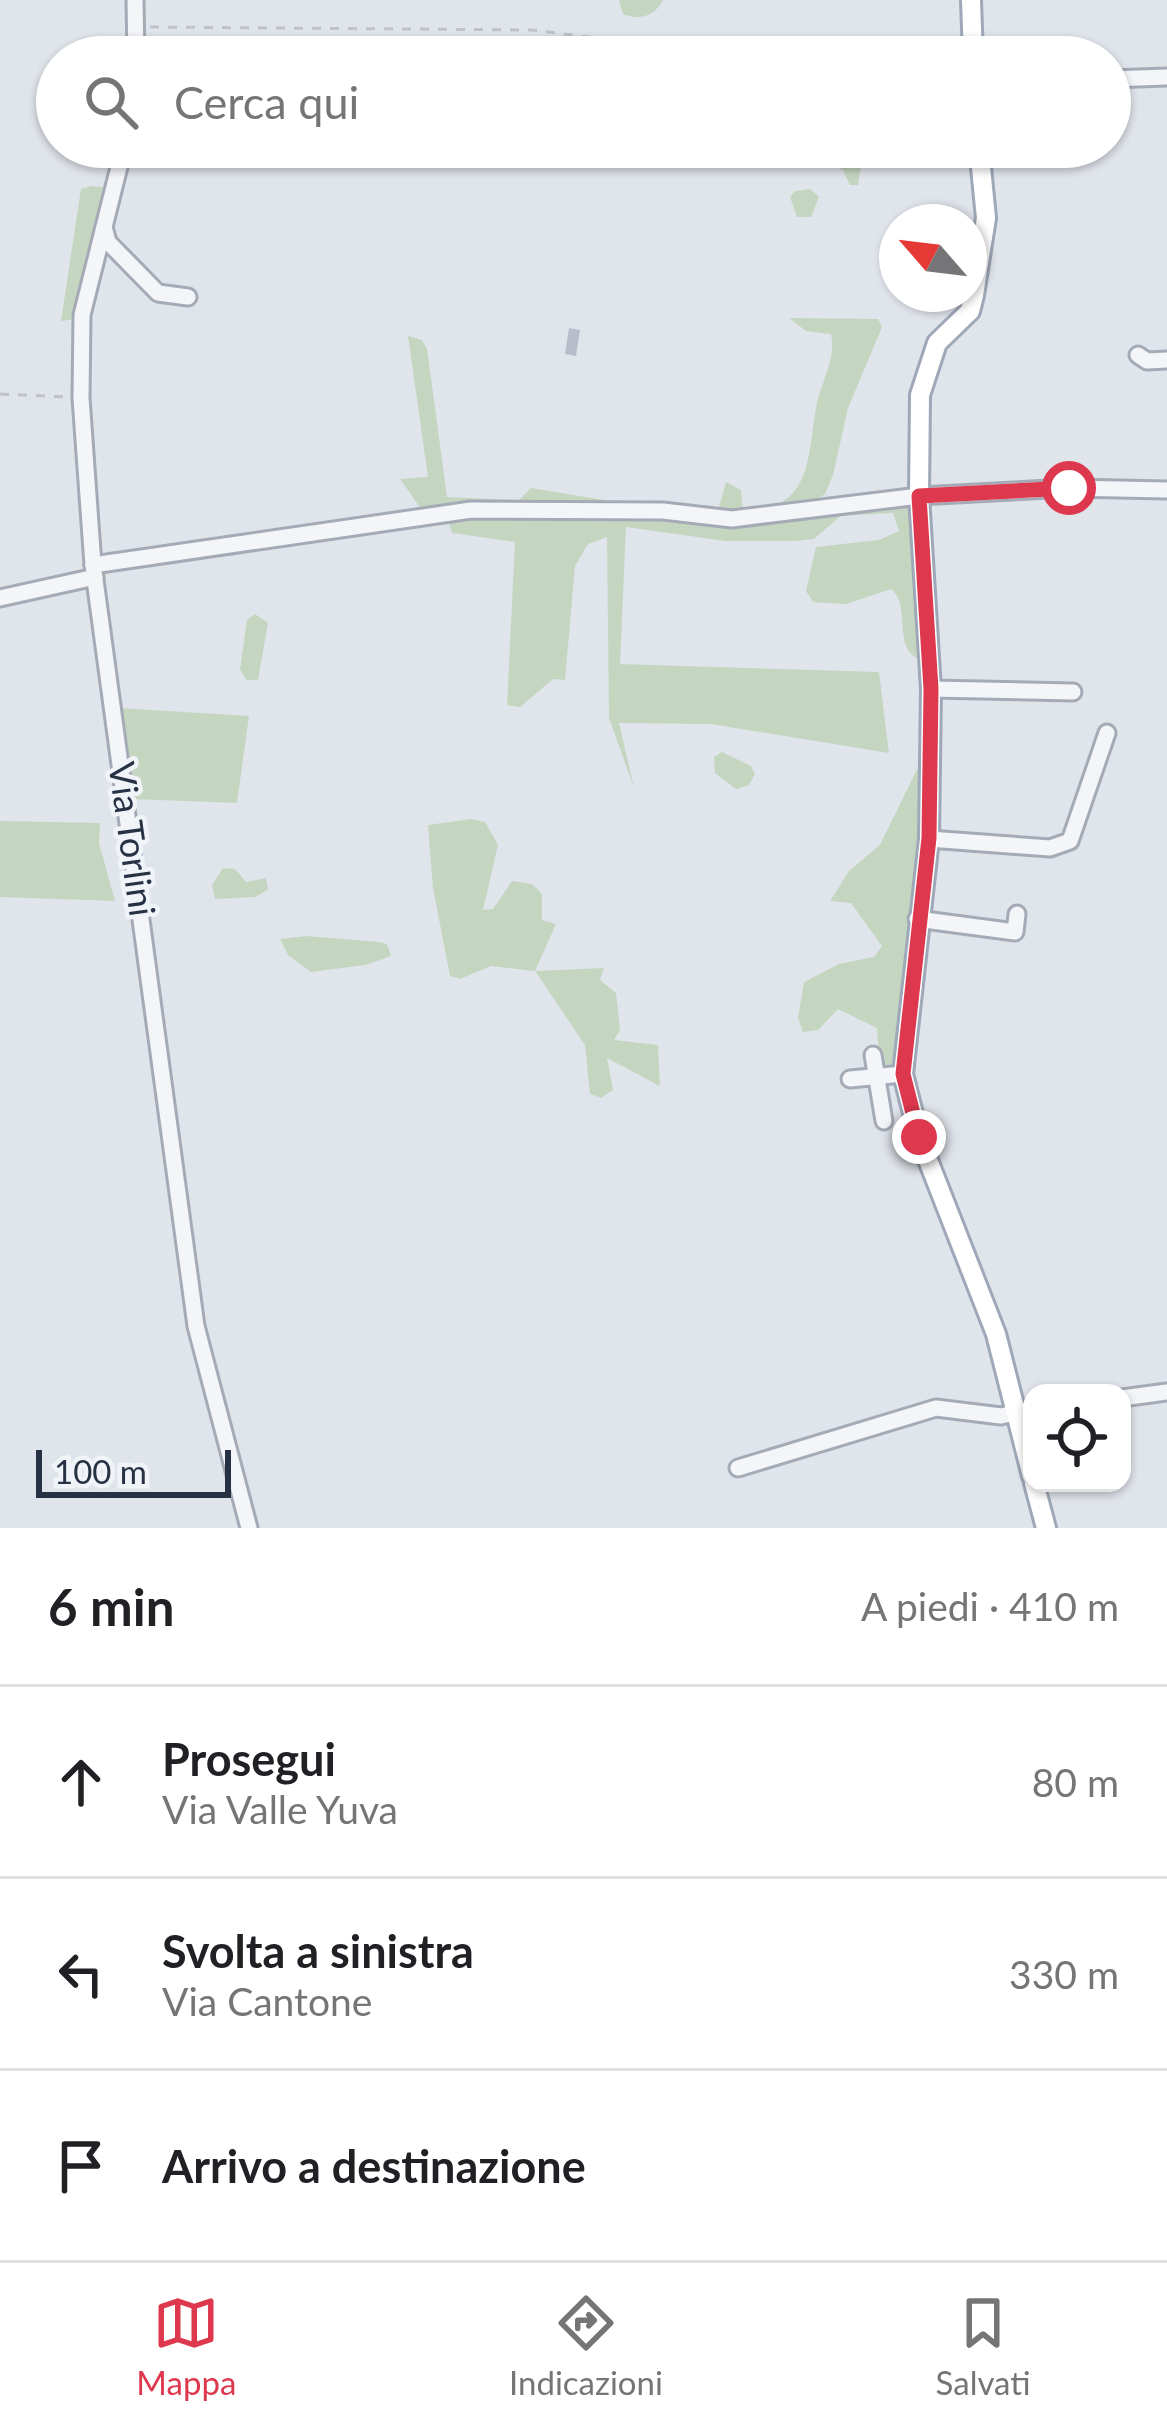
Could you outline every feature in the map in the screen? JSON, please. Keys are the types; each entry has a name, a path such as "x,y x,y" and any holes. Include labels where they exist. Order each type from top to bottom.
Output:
{"main road":[{"path":"971,0 972,36"},
{"path":"982,168 986,218 970,311 937,343 925,375 919,496 931,689 929,838 903,1074 919,1137 1023,1407"},
{"path":"1036,1492 1046,1528"}],"street":[{"path":"135,0 136,36"},
{"path":"1131,78 1167,76"},
{"name":"Via Torlini","path":"118,168 82,315 81,398 94,571 136,848 196,1326 249,1528"},
{"path":"103,225 108,242 158,293 188,297"},
{"path":"1138,355 1147,362 1167,360"},
{"path":"0,598 94,571 470,510 663,511 732,519 919,496 1069,488 1167,490"},
{"path":"931,689 1073,692"},
{"path":"929,838 1050,848 1070,841 1107,733"},
{"path":"917,919 1015,932 1016,914"},
{"path":"873,1054 884,1121"},
{"path":"850,1079 903,1074"},
{"path":"1131,1397 1167,1392"},
{"path":"738,1468 936,1408 1001,1415 1023,1410"}],"path":[{"path":"136,27 532,30 581,36"},
{"path":"0,394 81,398"}],"green space":[{"path":"619,0 663,0 651,13 635,17 623,14"},
{"path":"839,168 861,168 858,185 850,185"},
{"path":"106,188 77,319 61,321 81,189"},
{"path":"810,189 819,197 811,217 797,217 790,197 795,191"},
{"path":"789,318 878,319 882,327 848,408 833,475 825,494 813,502 913,502 927,662 908,650 901,608 891,589 846,604 813,602 806,591 816,547 879,540 899,531 893,513 841,516 814,539 795,541 725,541 626,527 620,664 879,672 889,753 711,724 619,723 634,788 609,718 607,537 588,544 575,566 565,680 553,679 520,707 507,705 515,542 452,533 447,518 429,520 400,479 428,477 408,336 422,340 427,349 447,497 519,500 531,488 604,500 603,515 715,521 726,482 741,490 743,511 782,502 802,479 832,344 831,334 806,331"},
{"path":"255,614 268,623 258,680 246,680 240,669 247,620"},
{"path":"119,708 249,716 237,803 132,799"},
{"path":"926,751 923,842 902,1067 880,1070 877,1028 838,1009 818,1030 803,1032 798,1018 804,982 839,964 874,957 882,946 851,903 830,901 849,871 880,845"},
{"path":"722,752 751,766 755,774 749,785 736,789 715,773 714,757"},
{"path":"471,819 485,822 498,845 483,910 493,909 512,881 532,884 542,894 542,920 556,924 535,971 491,966 460,979 450,976 433,888 428,825"},
{"path":"0,821 100,823 99,843 115,901 0,897"},
{"path":"223,868 235,869 246,882 266,878 268,890 255,897 215,899 212,885"},
{"path":"306,936 379,942 387,944 391,956 365,965 311,972 288,955 280,939"},
{"path":"604,968 600,980 616,993 620,1030 614,1040 658,1045 660,1086 607,1058 613,1090 601,1098 590,1094 585,1045 535,971"}],"building":[{"path":"569,328 580,330 576,356 565,354"}],"route":[{"path":"919,1137 903,1074 912,954 929,838 931,689 919,496 1069,488"}]}
